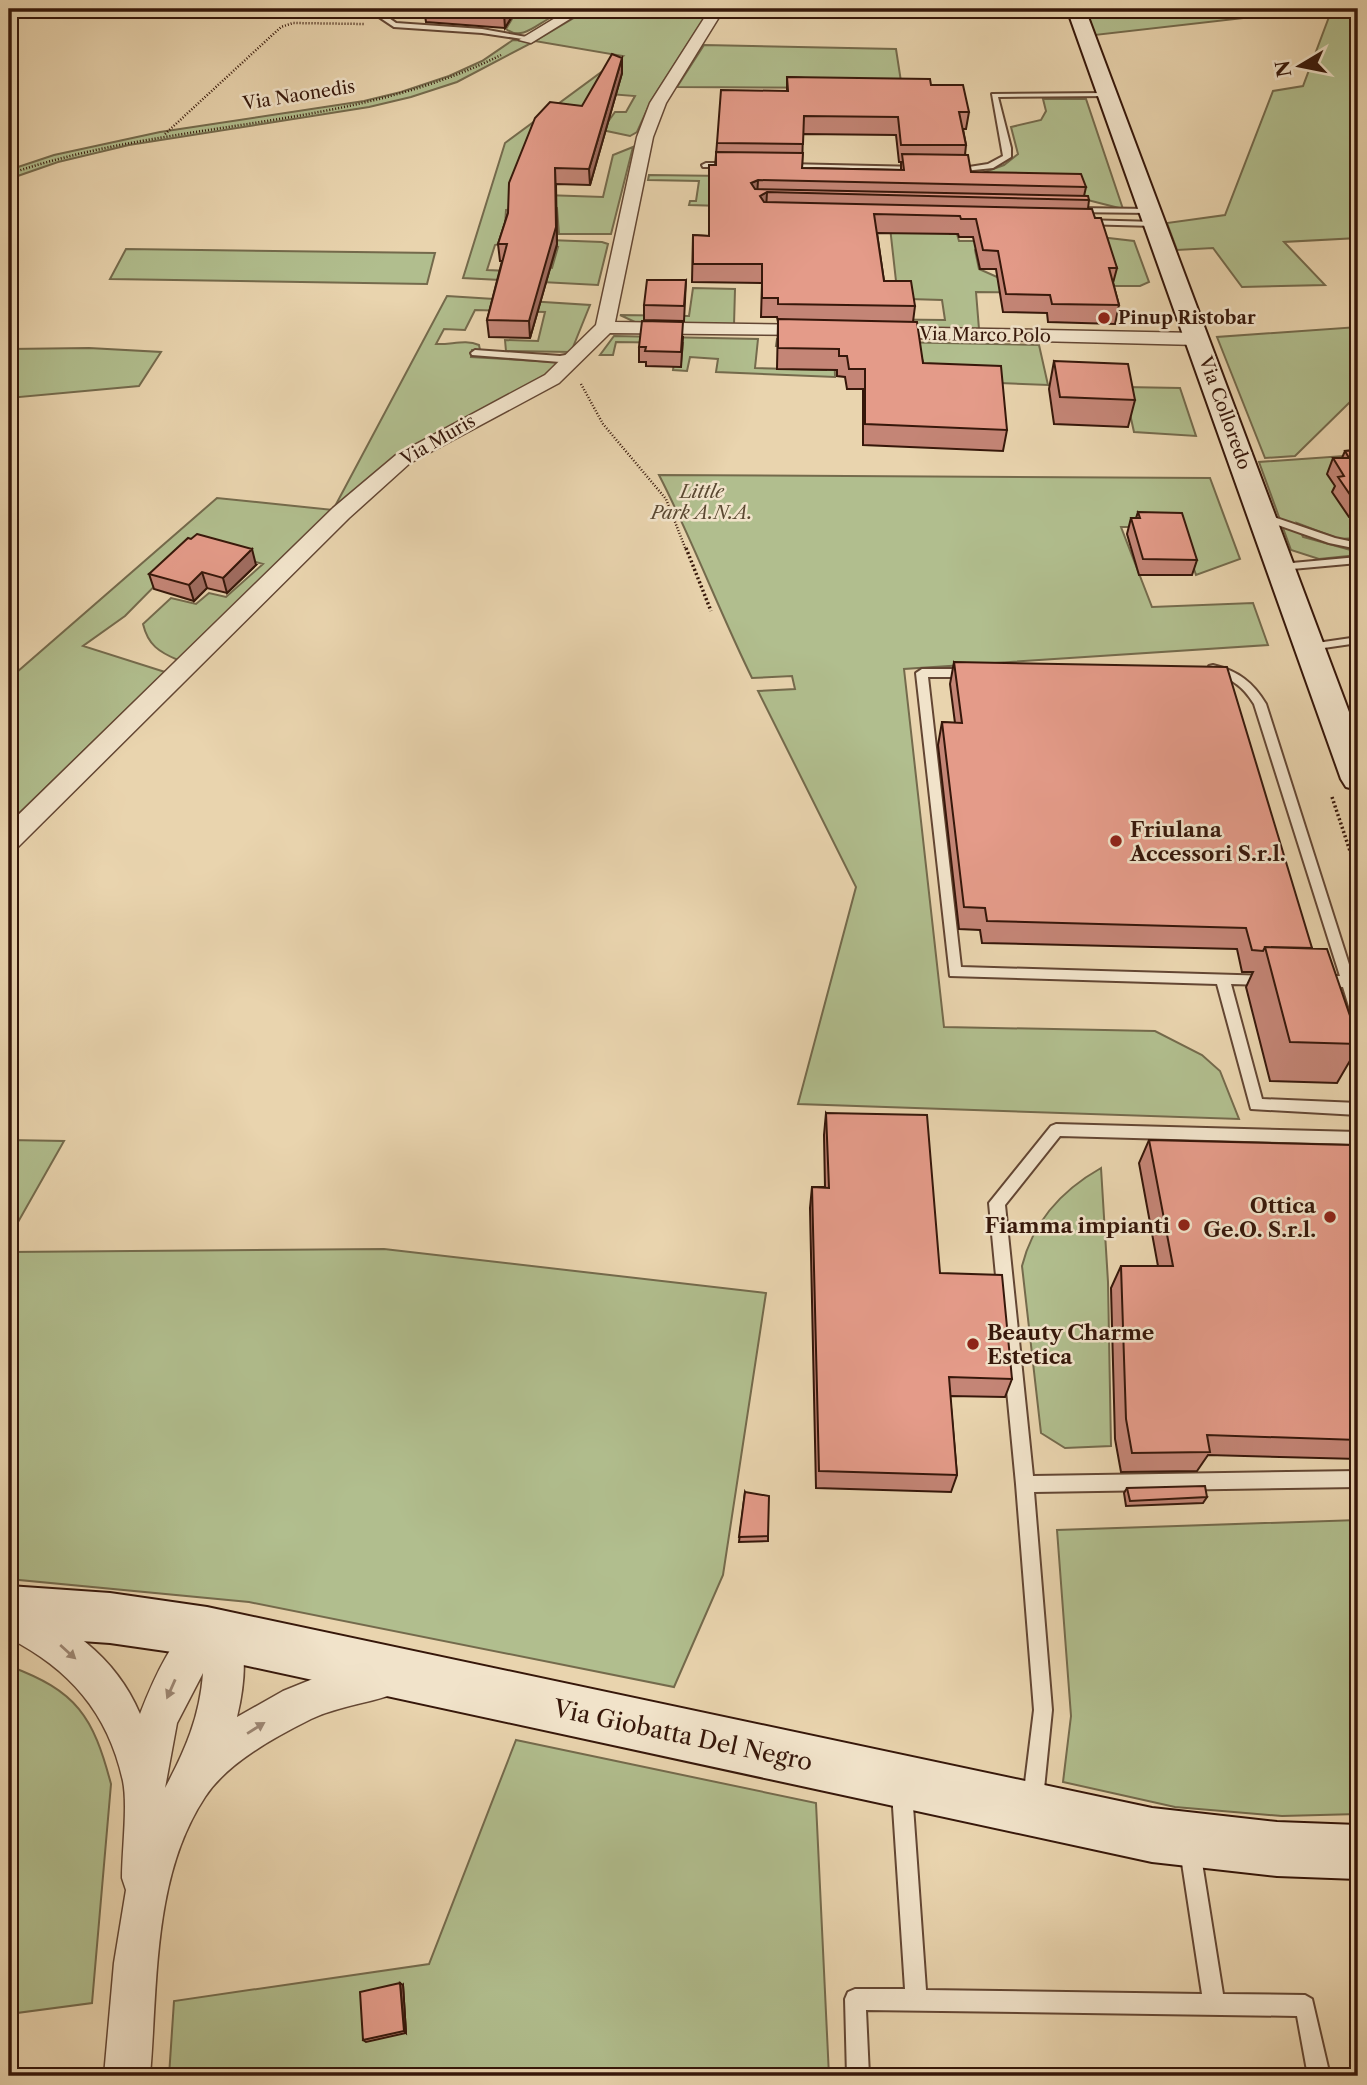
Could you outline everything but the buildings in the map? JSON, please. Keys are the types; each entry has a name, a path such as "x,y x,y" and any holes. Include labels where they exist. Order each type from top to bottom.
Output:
{"main road":[{"name":"Via Colloredo","path":"1076,9 1358,779"},
{"name":"Via Giobatta Del Negro","path":"9,1611 110,1618 215,1634 1031,1811 1188,1840 1277,1849 1358,1852"}],"street":[{"path":"717,9 659,103 645,137 605,327 837,332"},
{"path":"527,39 575,11"},
{"name":"Via Muris","path":"9,840 341,513 403,459 552,379 605,327"},
{"name":"Via Marco Polo","path":"864,332 1198,339"},
{"path":"9,1618 57,1642 98,1680 122,1720 144,1782"},
{"path":"142,1903 169,1828 215,1731 225,1682 215,1634"},
{"path":"127,2076 142,1903 144,1782 157,1721 176,1679 215,1634"},
{"path":"191,1781 252,1729 310,1699 400,1674"}],"lane":[{"path":"386,9 382,17 390,24 482,30 527,39"},
{"path":"522,9 575,11"},
{"path":"949,170 990,166 1007,157 994,95 1108,95"},
{"path":"706,165 746,166"},
{"path":"773,166 935,169"},
{"path":"1060,210 1153,218"},
{"path":"1072,222 1153,218"},
{"path":"475,353 560,359 576,356"},
{"path":"1262,516 1333,541 1358,546"},
{"path":"1281,567 1358,560"},
{"path":"1310,647 1358,640"},
{"path":"1197,669 1225,671 1240,678 1253,691 1260,704 1353,982 1358,1013"},
{"path":"977,672 922,673 955,972 1279,980"},
{"path":"1223,979 1256,1105 1358,1109"},
{"path":"1307,981 1353,982"},
{"path":"1031,1811 1043,1710 1025,1484 997,1203 1056,1130 1358,1138"},
{"path":"1025,1484 1358,1479"},
{"path":"901,1782 916,2000"},
{"path":"1188,1840 1214,2004"},
{"path":"858,2076 855,1999 1305,2006 1319,2076"}],"path":[{"path":"164,135 286,24 390,24"},
{"name":"Via Naonedis","path":"9,174 62,157 164,135 341,108 405,94 463,75 527,39"},
{"path":"576,356 577,372 584,392 603,424 666,499 711,611"}],"green space":[{"path":"589,9 710,9 651,101 637,132 630,136 602,130 615,112 626,112 635,96 597,93 577,129 520,156 511,190 515,194 603,197 613,155 633,147 611,234 559,234 557,208 506,210 505,227 530,236 495,245 487,270 531,272 533,267 552,268 558,247 531,246 549,240 602,242 608,244 598,285 463,278 505,143 623,56 535,41"},
{"path":"1086,9 1323,9 1095,35"},
{"path":"1332,9 1358,9 1358,238 1284,242 1325,285 1242,287 1213,248 1177,250 1167,223 1225,215 1273,91 1303,86"},
{"path":"515,14 534,14 548,19 527,31 517,33 506,29"},
{"path":"513,40 535,41 457,82 411,97 369,107 129,145 58,162 9,179 9,170 54,155 160,132 364,101 401,92 449,76 482,61"},
{"path":"704,45 896,49 902,88 677,87"},
{"path":"1043,99 1086,99 1123,209 982,173 1004,165 1018,154 1011,127 1041,120 1046,111"},
{"path":"649,175 872,178 757,207 689,205 690,201 696,201 699,181 648,180"},
{"path":"890,227 949,229 950,234 957,234 959,241 983,241 975,250 979,269 1015,285 1052,293 976,292 979,329 853,327 854,319 945,320 942,300 876,298 897,290"},
{"path":"1100,237 1134,241 1149,282 1140,286 1114,286"},
{"path":"126,249 435,253 427,284 110,279"},
{"path":"693,288 735,289 734,325 637,323 620,315 689,316"},
{"path":"447,296 590,305 571,352 506,351 505,340 538,341 545,312 475,310 465,330 444,329 436,344 463,342 479,345 480,350 472,350 471,357 554,362 561,366 541,380 418,443 178,660 155,647 143,624 171,598 196,604 209,593 226,597 263,564 195,545 125,616 83,646 165,672 9,823 9,679 217,498 333,510"},
{"path":"1358,327 1358,354 1350,402 1295,456 1265,458 1217,337"},
{"path":"614,336 758,339 755,368 826,370 825,347 776,346 777,339 834,340 835,377 716,372 718,359 690,357 687,371 673,370 674,363 681,363 683,343 616,342 613,355 600,355"},
{"path":"893,342 1039,345 1048,385 900,379"},
{"path":"89,348 161,352 139,386 9,398 9,349"},
{"path":"1124,387 1180,388 1196,436 1134,432"},
{"path":"1358,455 1358,538 1339,539 1297,523 1303,537 1358,552 1358,555 1319,559 1291,550 1259,462"},
{"name":"Little Park A.N.A.","path":"659,475 1210,478 1240,559 1196,575 1180,527 1121,527 1152,607 1253,603 1268,645 904,669 944,1027 1155,1031 1202,1055 1220,1071 1239,1119 798,1104 856,887 758,691 795,689 792,676 752,678"},
{"path":"9,1140 64,1141 9,1238"},
{"path":"1101,1168 1108,1282 1111,1446 1065,1448 1041,1433 1022,1266 1034,1235 1051,1209 1074,1186"},
{"path":"384,1249 766,1293 723,1575 674,1687 249,1602 9,1579 9,1252"},
{"path":"1358,1520 1358,1814 1282,1816 1175,1807 1063,1782 1071,1716 1057,1530"},
{"path":"9,1666 51,1685 79,1709 97,1740 111,1784 92,2003 9,2014"},
{"path":"516,1740 816,1803 829,2076 169,2076 174,2001 429,1964"}],"place":[{"name":"Pinup Ristobar","path":"1104,318"},
{"name":"Friulana Accessori S.r.l.","path":"1116,841"},
{"name":"Ottica Ge.O. S.r.l.","path":"1330,1217"},
{"name":"Fiamma impianti","path":"1184,1225"},
{"name":"Beauty Charme Estetica","path":"973,1344"}]}
